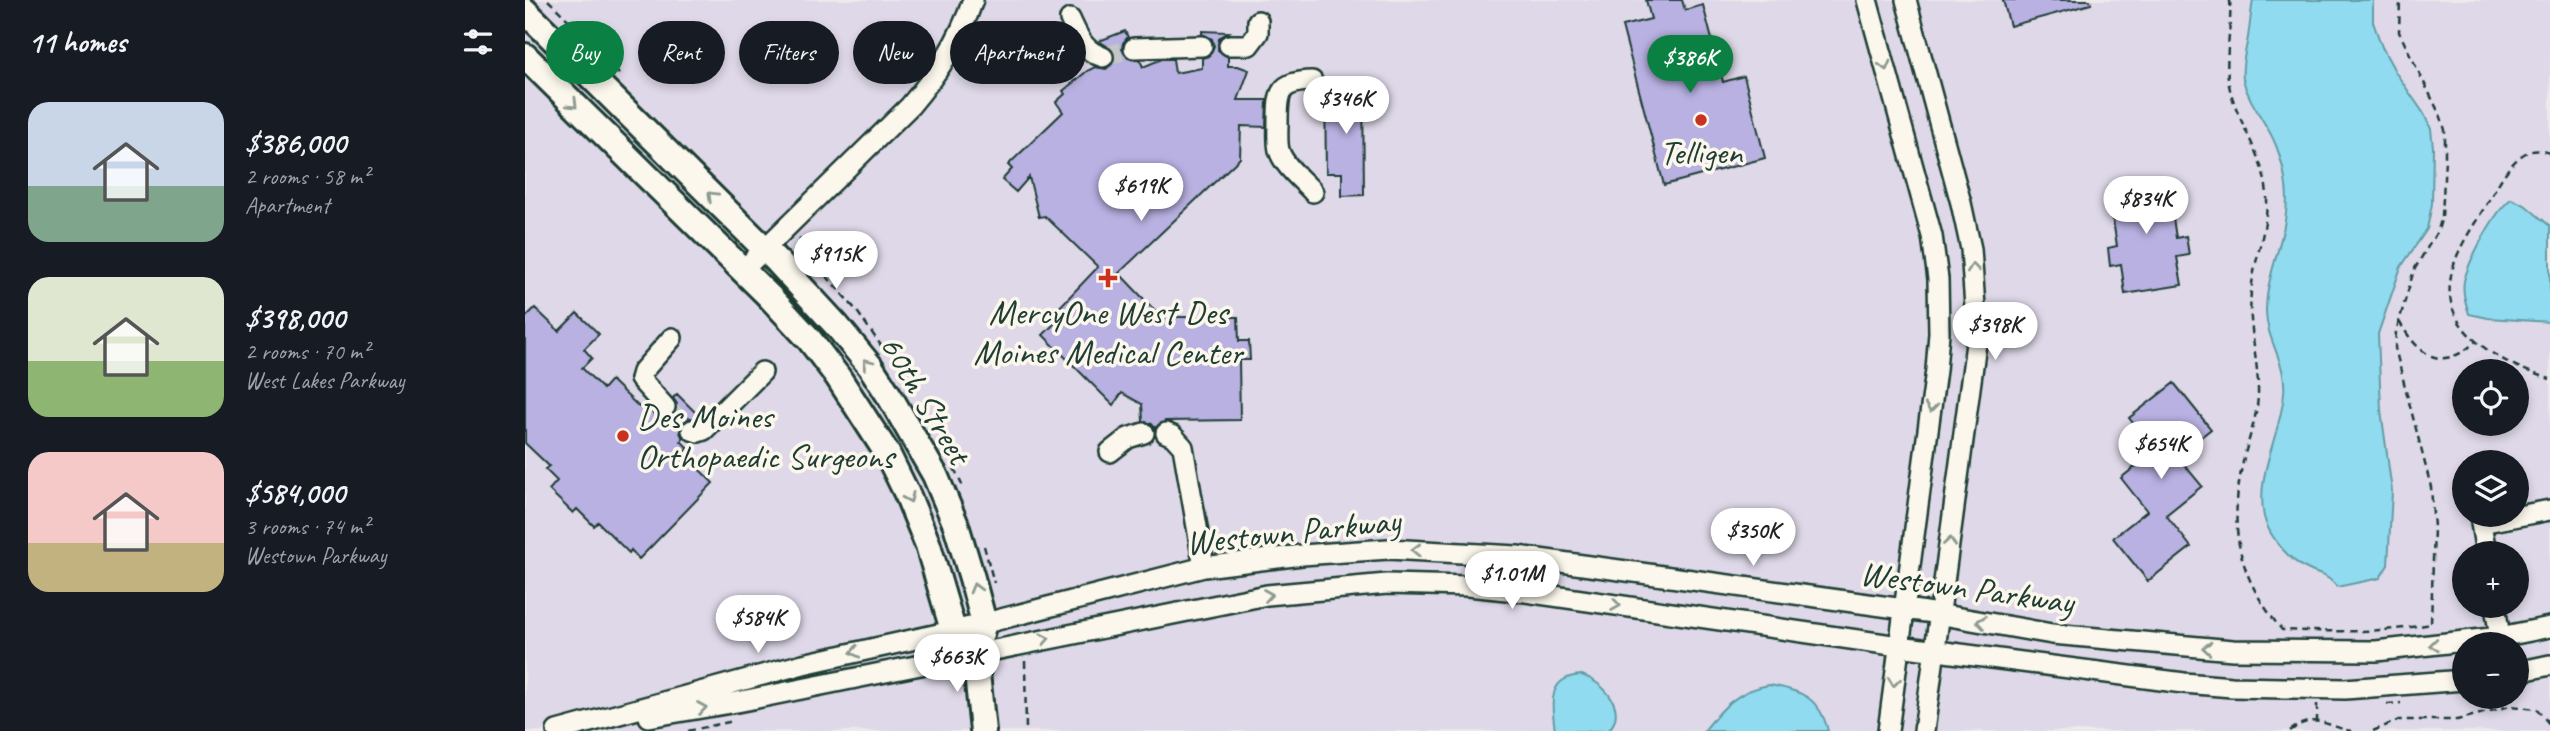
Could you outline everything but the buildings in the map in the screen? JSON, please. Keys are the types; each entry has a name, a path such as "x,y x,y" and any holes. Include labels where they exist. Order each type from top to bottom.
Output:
{"main road":[{"name":"60th Street","path":"525,11 765,249 837,326 870,366 935,475 956,525 984,623"},
{"name":"60th Street","path":"525,56 809,339 838,377 869,422 908,496 928,545 953,630 975,654"},
{"path":"983,731 975,654 984,623"}],"street":[{"path":"742,271 910,106 932,80 955,45 973,0"},
{"path":"1867,0 1932,236 1938,279 1939,332 1935,370 1888,731"},
{"path":"1906,0 1971,249 1977,336 1924,731"},
{"path":"1070,19 1085,48 1092,54 1103,57"},
{"path":"1229,45 1249,45 1258,33 1258,22"},
{"path":"1133,48 1202,46"},
{"path":"1312,81 1293,82 1283,88 1278,100 1279,149 1284,159 1313,192"},
{"path":"665,407 640,379 642,372 672,338"},
{"path":"692,430 704,430 762,372"},
{"path":"1110,452 1128,438 1144,433"},
{"path":"1165,433 1173,436 1183,447 1204,566"},
{"path":"2484,541 2481,523 2550,510"},
{"name":"Westown Parkway","path":"559,731 803,664 984,623 1204,566 1388,549 1517,556 1940,615 2052,634 2233,650 2376,651 2452,642"},
{"name":"Westown Parkway","path":"559,731 737,702 1267,595 1387,584 1468,586 1526,592 1899,646 2232,687 2345,689 2452,681"},
{"name":"Westown Parkway","path":"2525,632 2550,627"},
{"path":"2529,669 2550,665"}],"path":[{"path":"548,0 569,21"},
{"path":"2230,0 2229,85 2265,177 2267,195 2267,217 2250,302 2258,396 2238,492 2237,533 2240,555 2253,589 2282,630 2360,631 2431,624 2434,510 2426,466 2396,358 2396,332 2414,270 2438,230 2442,217 2445,130 2399,32 2400,0"},
{"path":"2550,153 2533,150 2521,156 2513,165 2474,224 2453,268 2449,298 2458,317 2476,342 2503,358 2550,379"},
{"path":"2399,321 2411,341 2431,356 2454,356 2476,342"},
{"path":"1025,659 1027,731"},
{"path":"2317,704 2317,721"},
{"path":"2372,731 2399,720 2457,720 2520,706 2537,709 2550,725"},
{"path":"2290,731 2298,725 2317,721 2351,731"}],"shaded area":[{"path":"525,0 2550,0 2550,731 525,731"}],"water":[{"path":"2253,0 2373,0 2373,22 2382,47 2431,129 2432,204 2427,229 2401,267 2378,334 2381,410 2392,491 2388,565 2380,578 2337,587 2328,578 2303,567 2289,556 2276,541 2264,517 2263,485 2284,393 2282,372 2267,322 2267,295 2287,202 2279,155 2243,79"},
{"path":"2511,199 2525,205 2550,226 2550,322 2488,318 2469,314 2464,290 2467,272 2490,225"},
{"path":"1582,675 1599,684 1611,698 1615,706 1614,723 1608,731 1555,731 1553,702 1557,686 1570,677"},
{"path":"1769,685 1800,693 1814,703 1828,731 1704,731 1718,714 1740,695"}],"tunnel":[{"path":"1103,57 1134,48"},
{"path":"665,407 692,430"}],"place":[{"name":"Telligen","path":"1701,120"},
{"name":"MercyOne West Des Moines Medical Center","path":"1108,278"},
{"name":"Des Moines Orthopaedic Surgeons","path":"623,436"}]}
